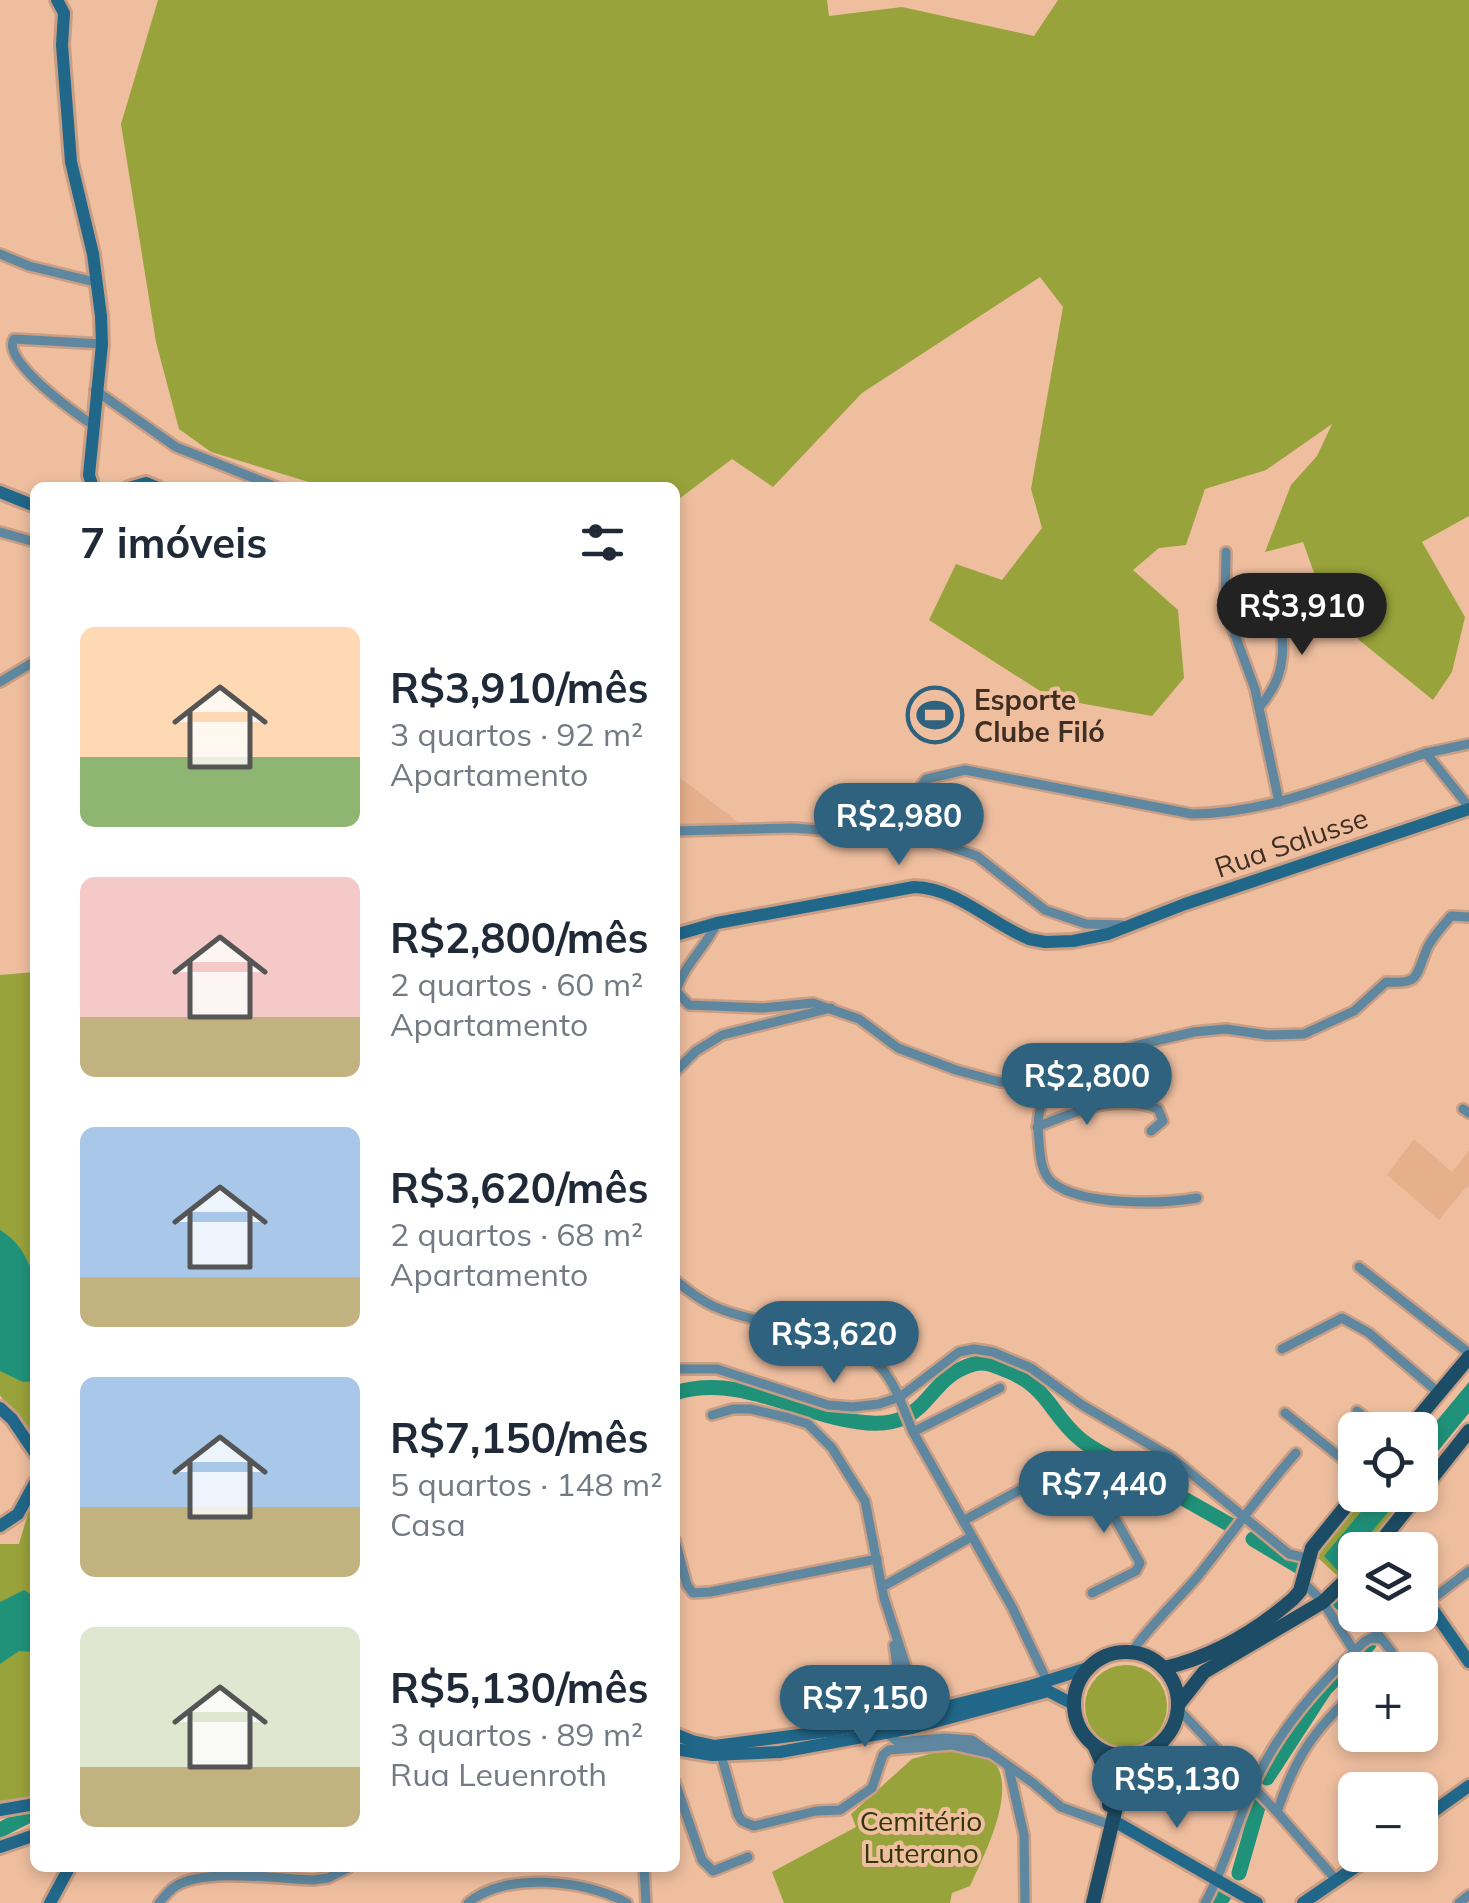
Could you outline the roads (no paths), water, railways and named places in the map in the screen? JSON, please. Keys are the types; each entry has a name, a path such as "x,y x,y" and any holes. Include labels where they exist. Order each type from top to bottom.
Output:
{"main road":[{"path":"1423,1412 1469,1355"},
{"path":"1438,1472 1467,1439"},
{"path":"1164,1668 1190,1662 1234,1640 1293,1599 1303,1582 1307,1558 1342,1512"},
{"path":"1085,1903 1127,1770 1170,1732 1178,1707 1208,1670 1338,1589"},
{"path":"1093,1903 1109,1822 1111,1788 1094,1744 1079,1724 1074,1706 1078,1684 1090,1666 1110,1655 1131,1653 1154,1660 1164,1668 1172,1679 1178,1707"},
{"path":"1094,1744 1114,1754 1154,1748"}],"street":[{"path":"58,0 64,13 62,45 71,162 94,254 102,344 91,482"},
{"path":"0,254 29,266 95,282"},
{"path":"0,350 14,339 102,344"},
{"path":"22,381 95,426"},
{"path":"96,390 176,447 264,482"},
{"path":"0,492 30,504"},
{"path":"0,532 30,541"},
{"path":"1226,552 1225,608 1260,706 1279,802"},
{"path":"1260,706 1274,690 1282,669 1275,592"},
{"path":"0,682 30,664"},
{"path":"898,834 908,806 926,780 965,770 1192,814 1226,814 1279,802 1426,753 1469,744"},
{"path":"1426,753 1469,808"},
{"name":"Rua Salusse","path":"680,934 717,923 914,887 947,893 1014,933 1044,942 1073,941 1108,934 1469,808"},
{"path":"680,832 793,828 898,834 952,846 976,856 1046,910 1086,924 1129,926"},
{"path":"680,1000 689,1005 763,1008 813,1003 859,1019 898,1048 1000,1082 1027,1081 1138,1045 1194,1032 1226,1029 1267,1036 1304,1034 1338,1021 1386,982 1406,984 1416,977 1426,949 1451,916 1469,917"},
{"path":"680,981 717,923"},
{"path":"680,1067 696,1051 722,1035 832,1008"},
{"path":"1061,1070 1041,1099 1036,1114 1041,1160 1054,1184 1124,1202 1160,1204 1197,1198"},
{"path":"1037,1126 1084,1108 1113,1102 1146,1104 1158,1110 1162,1121 1150,1131"},
{"path":"1359,1267 1469,1355"},
{"path":"680,1284 715,1307 858,1348 884,1372 1048,1681"},
{"path":"1282,1349 1342,1318 1369,1333 1439,1393"},
{"path":"680,1369 717,1369 828,1405 866,1406 902,1402 949,1357 974,1349 993,1352 1031,1368 1082,1405 1171,1456 1289,1554 1307,1558"},
{"path":"913,1432 1000,1388"},
{"path":"0,1408 30,1446"},
{"path":"712,1416 734,1409 751,1409 808,1424 821,1434 865,1501 891,1622 921,1713"},
{"path":"1285,1414 1338,1456"},
{"path":"1131,1653 1296,1453"},
{"path":"963,1521 1073,1460 1084,1465 1140,1563 1136,1572 1092,1593"},
{"path":"0,1526 18,1514 30,1493"},
{"path":"882,1586 972,1537"},
{"path":"680,1559 687,1585 698,1593 877,1559"},
{"path":"1438,1589 1469,1571"},
{"path":"1303,1582 1323,1602 1354,1652 1366,1640 1380,1639"},
{"path":"1438,1617 1469,1662"},
{"path":"891,1622 904,1716"},
{"path":"1375,1632 1392,1652"},
{"path":"680,1736 692,1742 734,1744 904,1716 1048,1681 1090,1666"},
{"path":"1205,1903 1222,1882 1253,1786 1303,1703 1338,1668"},
{"path":"680,1750 721,1755 780,1752 887,1734 1048,1691 1074,1706"},
{"path":"1178,1707 1337,1881"},
{"path":"1278,1812 1289,1776 1311,1736 1338,1709"},
{"path":"887,1734 898,1742 964,1738 1033,1783 1061,1807 1109,1822 1258,1903"},
{"path":"721,1755 738,1814 742,1821 754,1826 816,1811 840,1810 870,1790 883,1756 890,1750 952,1746 988,1752"},
{"path":"1154,1748 1177,1783 1209,1766"},
{"path":"1010,1769 1024,1835 1025,1903"},
{"path":"1438,1808 1469,1786"},
{"path":"680,1796 708,1868 725,1868 748,1857"},
{"path":"0,1810 30,1805"},
{"path":"0,1847 30,1838"},
{"path":"50,1903 68,1872"},
{"path":"159,1903 176,1886 190,1880 313,1880 340,1872"},
{"path":"644,1872 646,1903"},
{"path":"1303,1903 1349,1872"},
{"path":"468,1903 480,1893 496,1888 546,1882 599,1890 627,1903"},
{"path":"1459,1903 1469,1896"}],"water":[{"path":"0,1230 16,1243 30,1268 30,1381 0,1371"},
{"path":"1469,1382 1469,1413 1438,1451 1438,1419"},
{"path":"1361,1512 1388,1512 1372,1532 1344,1532"},
{"path":"1338,1539 1338,1571 1324,1556"},
{"path":"24,1590 30,1594 30,1652 19,1651 0,1664 0,1602"}],"waterway":[{"path":"680,1392 699,1388 745,1391 836,1418 883,1423 914,1412 957,1371 974,1364 989,1364 1030,1383 1091,1447 1232,1526"},
{"path":"1253,1539 1303,1569"},
{"path":"1267,1778 1325,1689 1369,1644"},
{"path":"1239,1873 1260,1800"},
{"path":"0,1830 30,1815"},
{"path":"1219,1903 1225,1894"}],"place":[{"name":"Esporte Clube Filó","path":"935,715"}],"park label":[{"name":"Cemitério Luterano","path":"921,1836"}]}
